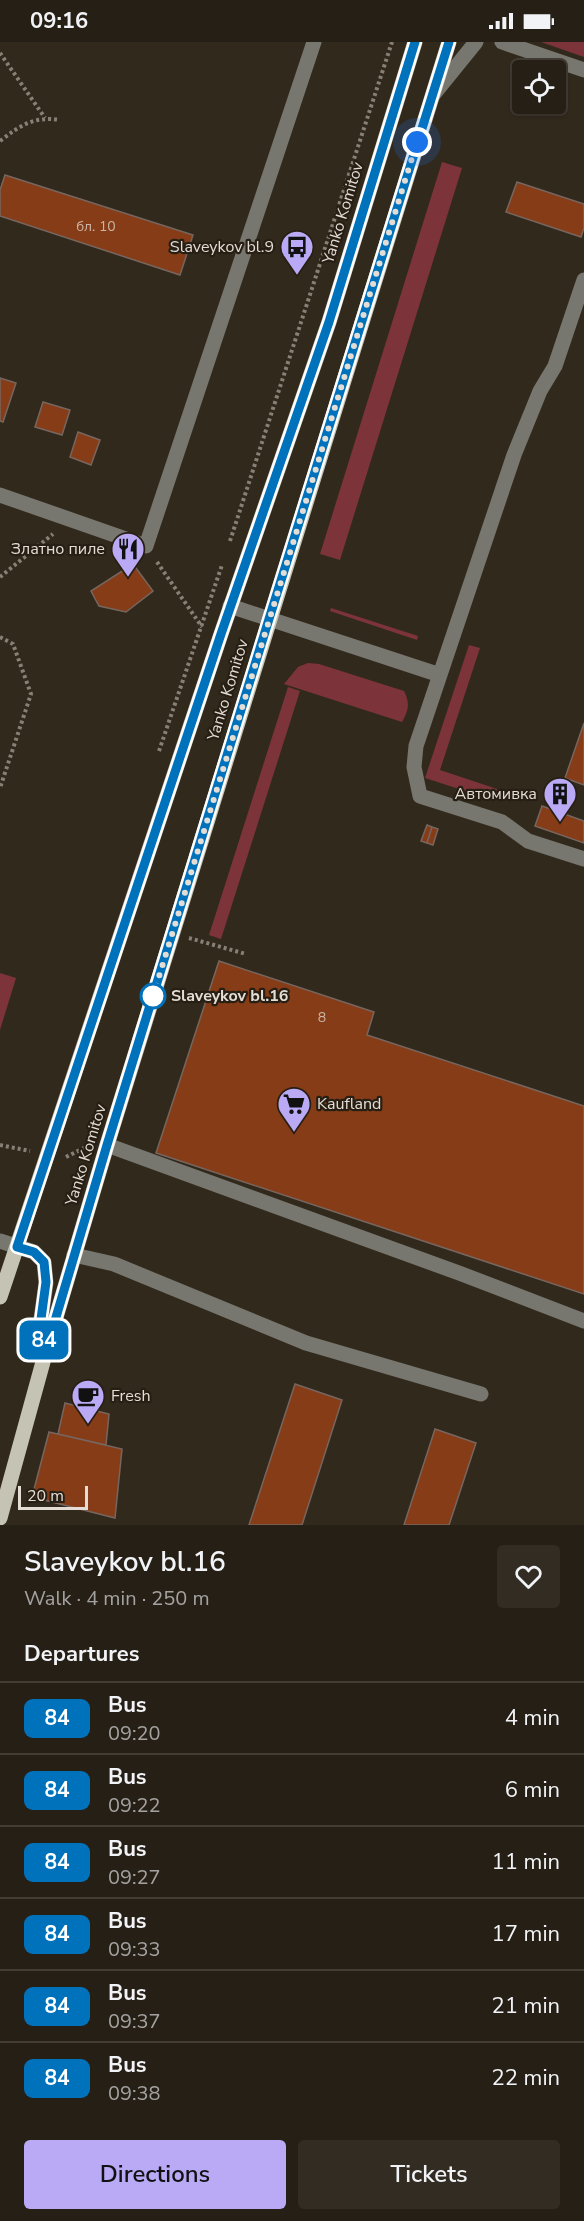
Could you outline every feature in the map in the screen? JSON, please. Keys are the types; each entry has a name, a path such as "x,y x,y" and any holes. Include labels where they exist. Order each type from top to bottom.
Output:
{"main road":[{"name":"Yanko Komitov","path":"0,1297 230,606 329,322 415,42"},
{"name":"Yanko Komitov","path":"0,1518 5,1482 107,1145 449,42"}],"street":[{"path":"0,495 146,546 314,42"},
{"path":"431,97 476,42"},
{"path":"502,42 584,70"},
{"path":"584,280 555,366 537,399 514,455 416,746 414,767 420,796 502,822 528,841 584,859"},
{"path":"230,606 440,675"},
{"path":"107,1145 584,1321"},
{"path":"0,1241 17,1247"},
{"name":"Yanko Komitov","path":"17,1247 34,1252 44,1262 46,1282 41,1319 46,1351"},
{"path":"74,1255 114,1264 306,1343 481,1394"}],"path":[{"path":"0,52 45,118"},
{"path":"0,141 27,123 45,118 60,120"},
{"path":"0,577 71,519"},
{"path":"146,546 200,626"},
{"path":"0,637 13,644 31,694 0,788"},
{"path":"188,937 246,954"},
{"path":"0,1145 28,1150"}],"shaded area":[{"path":"541,42 584,42 584,57"},
{"path":"442,162 462,168 340,560 320,554"},
{"path":"331,608 418,636 417,640 330,611"},
{"path":"469,645 480,648 440,770 497,789 493,800 425,778"},
{"path":"308,663 319,664 404,691 408,707 402,722 284,684 298,667"},
{"path":"288,687 300,691 221,939 209,935"},
{"path":"0,973 16,978 0,1030"}],"building":[{"path":"5,175 193,235 180,275 0,216 0,190"},
{"path":"517,182 584,204 584,228 581,237 506,212"},
{"path":"0,378 16,383 3,422 0,421"},
{"path":"43,402 70,410 62,435 35,427"},
{"path":"78,432 100,440 91,465 70,457"},
{"name":"Златно пиле","path":"133,564 153,591 126,612 99,606 91,591"},
{"path":"584,723 584,785 565,778"},
{"name":"Автомивка","path":"542,806 584,821 584,843 535,826"},
{"path":"427,825 432,827 427,843 421,841"},
{"path":"432,827 438,829 433,845 427,843"},
{"path":"219,961 374,1012 367,1035 584,1106 584,1294 156,1153"},
{"path":"295,1384 342,1400 302,1525 249,1525"},
{"path":"65,1403 109,1414 106,1445 58,1434"},
{"path":"435,1429 476,1443 449,1525 404,1525"},
{"path":"49,1432 122,1449 115,1518 32,1497"}],"bus line":[{"name":"84","path":"415,42 329,322 221,634 17,1247 34,1252 44,1262 46,1282 41,1319 46,1351 107,1145 449,42"}],"place":[{"name":"Slaveykov bl.9","path":"297,276"},
{"name":"Златно пиле","path":"128,578"},
{"name":"Автомивка","path":"560,823"},
{"name":"Slaveykov bl.16","path":"153,996"},
{"name":"Kaufland","path":"294,1133"},
{"name":"Fresh","path":"88,1425"}],"route":[{"path":"153,996 417,142"}]}
